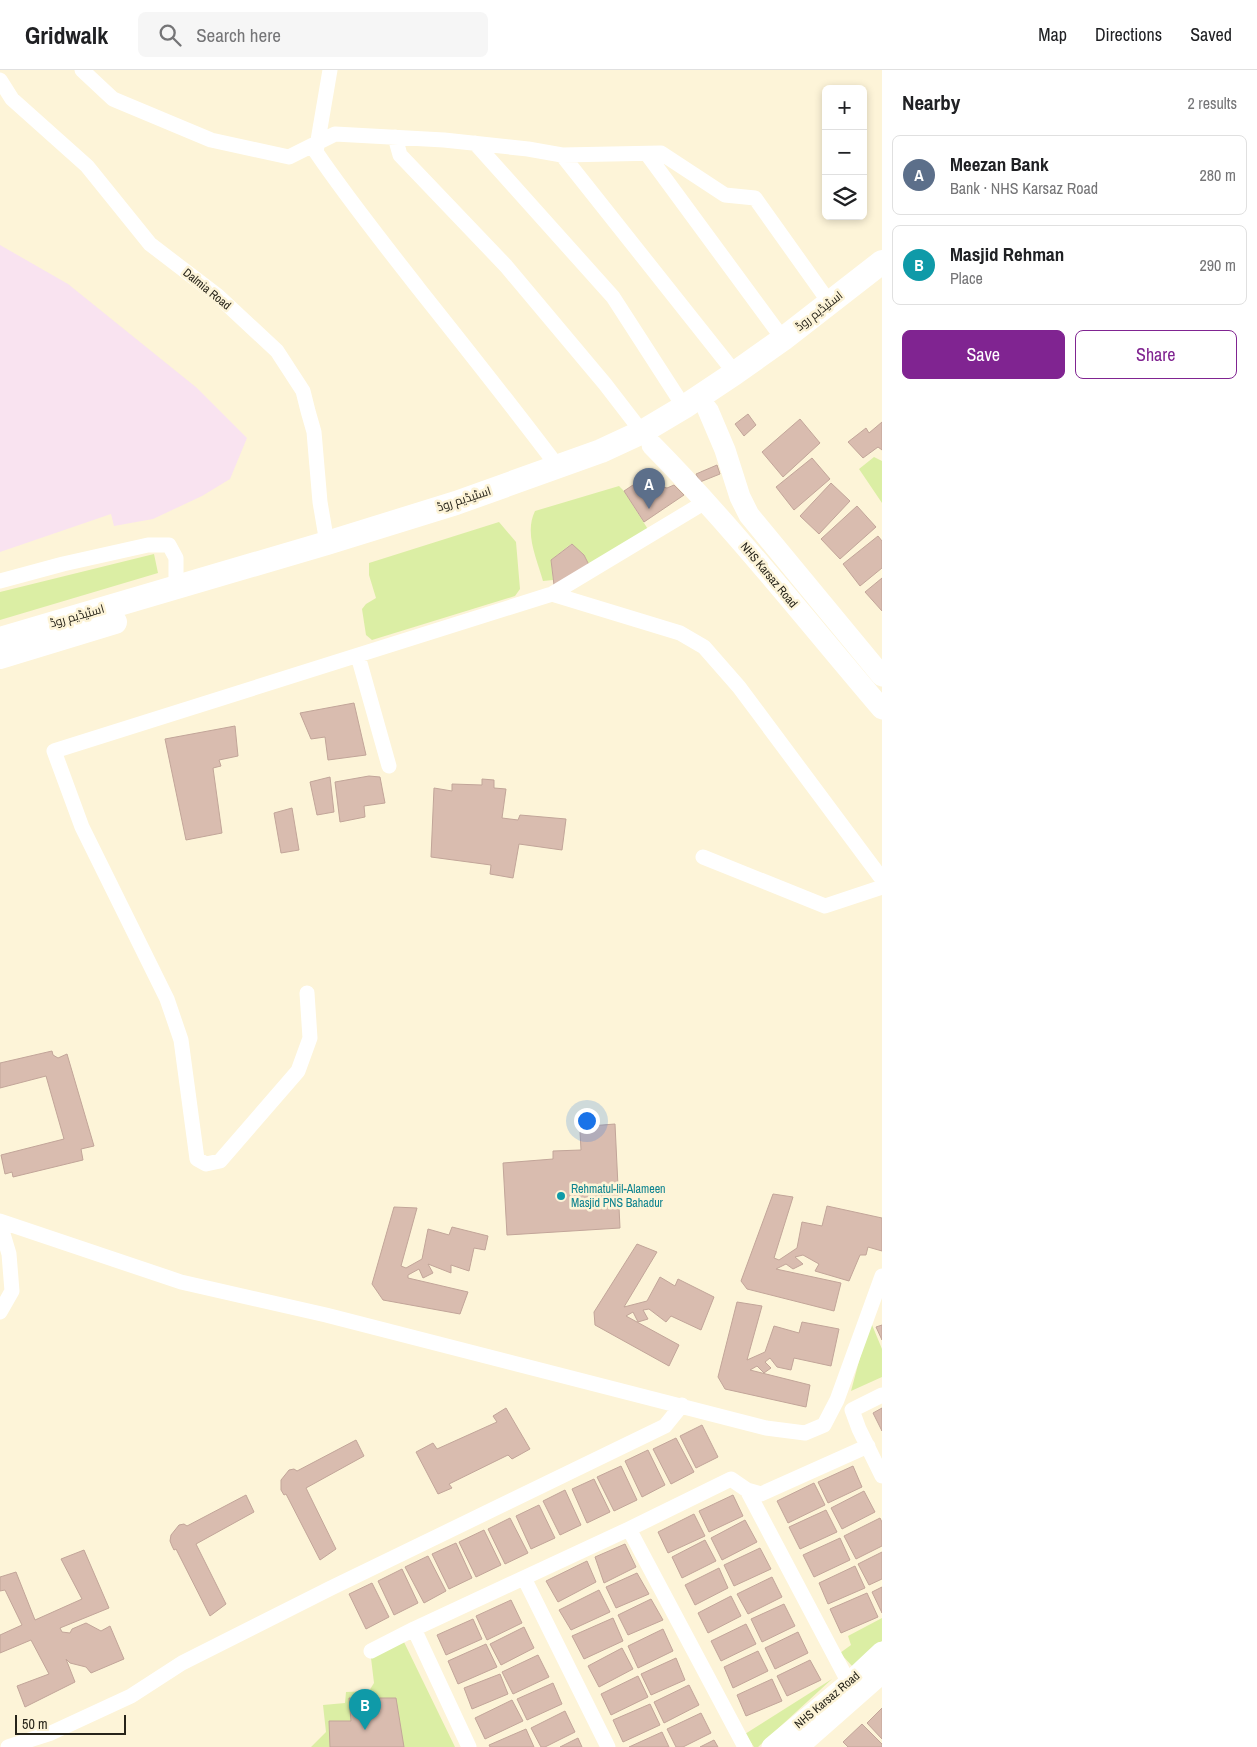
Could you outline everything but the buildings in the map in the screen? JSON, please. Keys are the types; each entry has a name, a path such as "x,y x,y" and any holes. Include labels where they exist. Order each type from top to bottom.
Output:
{"main road":[{"name":"اسٹیڈیم روڈ","path":"0,639 327,543 456,502 602,451 647,439 684,407 783,339 882,262"},
{"name":"اسٹیڈیم روڈ","path":"0,657 520,497 588,473 647,439 708,410 882,280"}],"street":[{"path":"82,70 113,99 211,140 289,157 335,134 475,143 562,155 661,153 725,195 756,198 829,302"},
{"path":"330,70 316,152 378,237 558,467"},
{"name":"Dalmia Road","path":"0,80 12,99 87,166 150,244 218,296 277,351 303,391 314,432 320,502 327,543"},
{"path":"395,137 400,155 506,266 605,384 647,439"},
{"path":"475,143 613,297 684,407"},
{"path":"647,154 783,339"},
{"path":"562,155 735,373"},
{"path":"708,410 725,450 740,497 749,515 882,675 864,688"},
{"name":"NHS Karsaz Road","path":"647,439 732,531 882,709"},
{"path":"307,993 310,1038 298,1071 220,1161 206,1164 197,1159 181,1040 167,999 82,827 54,751 552,594 705,502"},
{"path":"732,531 749,515"},
{"path":"0,581 63,564 148,545 169,545 176,558 176,587"},
{"path":"552,594 680,633 704,647 739,688 882,879"},
{"path":"358,656 389,766"},
{"path":"703,857 825,906 882,887"},
{"path":"0,1223 9,1254 12,1291 0,1312"},
{"path":"0,1223 181,1282 326,1315 766,1428 805,1433 824,1425 838,1400 882,1276"},
{"path":"882,1395 852,1410 882,1476"},
{"path":"8,1747 51,1733 131,1696 182,1662 665,1426 682,1406"},
{"path":"371,1651 731,1479 747,1490 761,1494 868,1446"},
{"path":"747,1490 849,1683"},
{"path":"629,1529 745,1747"},
{"path":"524,1578 608,1747"},
{"path":"414,1629 468,1747"},
{"name":"NHS Karsaz Road","path":"798,1747 813,1723 849,1683 882,1652"},
{"name":"NHS Karsaz Road","path":"772,1747 813,1723 882,1673"}],"shaded area":[{"path":"0,245 68,284 197,388 247,438 230,479 202,496 153,519 114,526 111,514 0,552"}],"green space":[{"path":"874,457 882,461 882,503 859,469"},
{"path":"619,486 649,531 590,567 584,555 571,544 551,560 553,580 543,581 531,537 532,519 535,511"},
{"path":"499,522 516,542 520,589 515,596 372,640 366,635 362,609 376,598 369,575 369,563"},
{"path":"154,554 158,573 0,620 0,592"},
{"path":"870,1320 882,1349 882,1377 851,1391"},
{"path":"882,1618 882,1641 853,1667 840,1653 851,1645 848,1636"},
{"path":"403,1640 455,1747 311,1747 326,1732 323,1705 345,1703 346,1692 369,1691 374,1683 371,1658"},
{"path":"832,1679 758,1747 754,1747 745,1734"}],"place":[{"name":"Meezan Bank","path":"649,509"},
{"name":"Rehmatul-lil-Alameen Masjid PNS Bahadur","path":"561,1196"},
{"name":"Masjid Rehman","path":"365,1730"}]}
